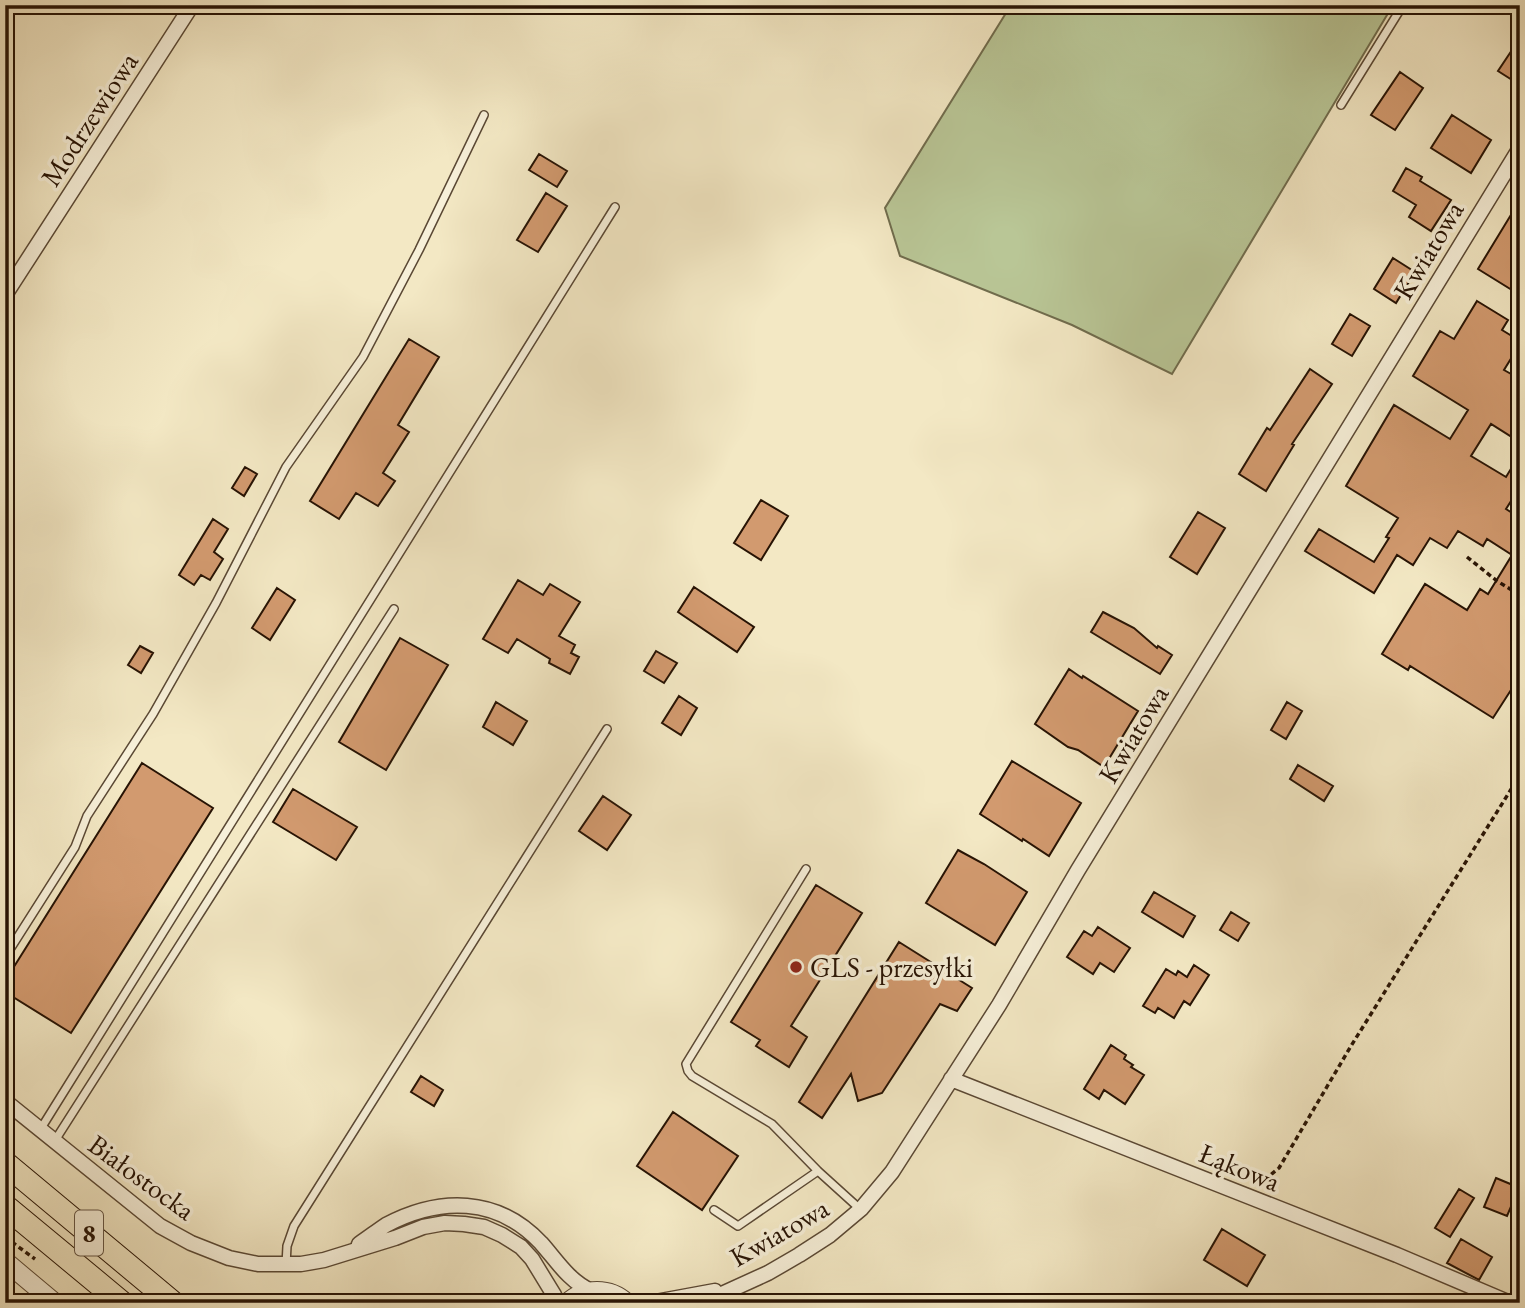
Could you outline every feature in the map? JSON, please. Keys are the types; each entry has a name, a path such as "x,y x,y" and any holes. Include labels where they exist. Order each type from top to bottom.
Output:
{"highway":[{"name":"8","path":"5,1163 173,1303"},
{"name":"8","path":"5,1206 122,1303"}],"street":[{"name":"Modrzewiowa","path":"5,295 192,5"},
{"name":"Kwiatowa","path":"702,1303 768,1273 830,1235 861,1209 892,1172 999,1005 1085,859 1520,148"},
{"name":"Łąkowa","path":"951,1079 1396,1255 1510,1303"},
{"name":"Białostocka","path":"5,1101 160,1226 191,1243 229,1258 258,1264 286,1265 346,1253 422,1227 445,1223 464,1224 484,1227 521,1247 532,1259 557,1303"},
{"name":"Białostocka","path":"346,1253 386,1226 422,1210 449,1204 477,1206 519,1224 540,1242 573,1280 592,1291"},
{"path":"5,1261 55,1303"},
{"name":"Kwiatowa","path":"650,1303 730,1289"},
{"path":"567,1303 581,1293 603,1290 638,1303"}],"lane":[{"path":"1341,105 1403,5"},
{"path":"5,957 75,847 87,816 153,714 216,603 286,467 363,357 484,116"},
{"path":"40,1130 615,207"},
{"path":"54,1142 394,609"},
{"path":"286,1265 287,1246 294,1226 607,729"},
{"path":"806,869 686,1064 692,1076 772,1124 818,1171 861,1209"},
{"path":"714,1210 738,1226 818,1171"}],"path":[{"path":"1467,557 1497,582 1520,595"},
{"path":"1238,1193 1258,1185 1279,1168 1351,1046 1520,775"},
{"path":"5,1288 23,1303"}],"green space":[{"path":"1011,5 1393,5 1172,374 1072,325 900,256 885,208"}],"building":[{"path":"1520,38 1520,85 1498,71"},
{"path":"1400,72 1423,88 1395,130 1371,115"},
{"path":"1452,115 1491,140 1471,173 1431,148"},
{"path":"539,154 567,171 557,187 529,170"},
{"path":"1406,168 1422,177 1420,181 1451,200 1431,231 1409,217 1416,205 1393,191"},
{"path":"546,193 567,206 538,252 517,240"},
{"path":"1520,200 1520,295 1478,269"},
{"path":"1393,258 1415,272 1396,303 1374,289"},
{"path":"1477,301 1508,320 1502,330 1520,341 1504,370 1520,379 1520,431 1515,439 1491,424 1471,456 1506,477 1520,454 1520,487 1506,509 1520,518 1520,676 1493,718 1410,666 1408,670 1382,654 1425,584 1467,610 1480,589 1488,594 1512,555 1487,539 1483,546 1458,531 1447,548 1430,538 1413,565 1397,555 1374,593 1305,551 1319,529 1374,562 1398,518 1346,486 1394,405 1450,439 1468,410 1413,376 1440,331 1454,339"},
{"path":"1350,314 1370,326 1352,356 1332,344"},
{"path":"409,339 439,357 398,425 409,432 383,473 395,481 378,506 356,493 339,519 310,501"},
{"path":"1310,369 1332,384 1292,444 1294,445 1266,491 1239,474 1267,428 1270,430"},
{"path":"245,467 257,474 244,496 232,488"},
{"path":"761,500 788,516 761,560 734,543"},
{"path":"1198,512 1225,528 1197,574 1170,557"},
{"path":"213,519 228,529 214,552 223,559 210,580 201,575 194,585 179,575"},
{"path":"518,580 543,595 550,584 580,602 559,636 575,645 571,653 579,657 570,674 549,663 550,659 517,639 508,653 483,639"},
{"path":"694,587 754,627 737,652 678,612"},
{"path":"277,588 295,600 270,640 252,628"},
{"path":"1103,612 1134,628 1157,648 1158,646 1172,655 1160,674 1091,632"},
{"path":"400,638 448,665 386,770 339,742"},
{"path":"140,646 153,653 141,673 128,665"},
{"path":"656,651 677,663 664,683 644,671"},
{"path":"1069,669 1138,711 1104,767 1035,724"},
{"path":"679,696 697,708 681,735 662,723"},
{"path":"496,702 527,721 513,745 483,727"},
{"path":"1287,702 1302,711 1286,739 1271,730"},
{"path":"1012,761 1081,803 1049,856 980,814"},
{"path":"142,763 213,808 71,1033 5,992 5,981"},
{"path":"1298,765 1333,786 1324,801 1290,779"},
{"path":"293,789 357,827 336,860 273,822"},
{"path":"603,796 631,815 607,850 579,831"},
{"path":"958,850 1027,892 995,945 926,903"},
{"name":"GLS - przesyłki","path":"816,885 862,913 791,1026 807,1037 789,1067 756,1046 760,1040 731,1022"},
{"path":"1154,892 1195,916 1183,937 1142,912"},
{"path":"1231,912 1249,923 1238,941 1220,930"},
{"path":"1098,927 1130,948 1114,972 1100,963 1093,974 1067,957 1084,931 1092,936"},
{"path":"899,942 972,988 957,1011 940,1004 882,1093 858,1101 851,1074 822,1118 799,1102"},
{"path":"1194,965 1209,975 1190,1005 1184,1001 1174,1018 1158,1008 1155,1013 1143,1006 1166,969 1176,975 1178,971 1187,977"},
{"path":"1111,1045 1126,1055 1124,1059 1133,1065 1131,1067 1144,1075 1125,1104 1104,1090 1099,1099 1084,1089"},
{"path":"421,1076 443,1090 434,1106 411,1092"},
{"path":"673,1112 738,1156 702,1210 637,1166"},
{"path":"1496,1178 1520,1188 1520,1204 1513,1202 1507,1216 1484,1207"},
{"path":"1459,1189 1474,1198 1450,1237 1435,1228"},
{"path":"1222,1229 1265,1255 1247,1286 1204,1260"},
{"path":"1461,1239 1492,1257 1479,1280 1447,1263"}],"place":[{"name":"GLS - przesyłki","path":"796,967"}]}
